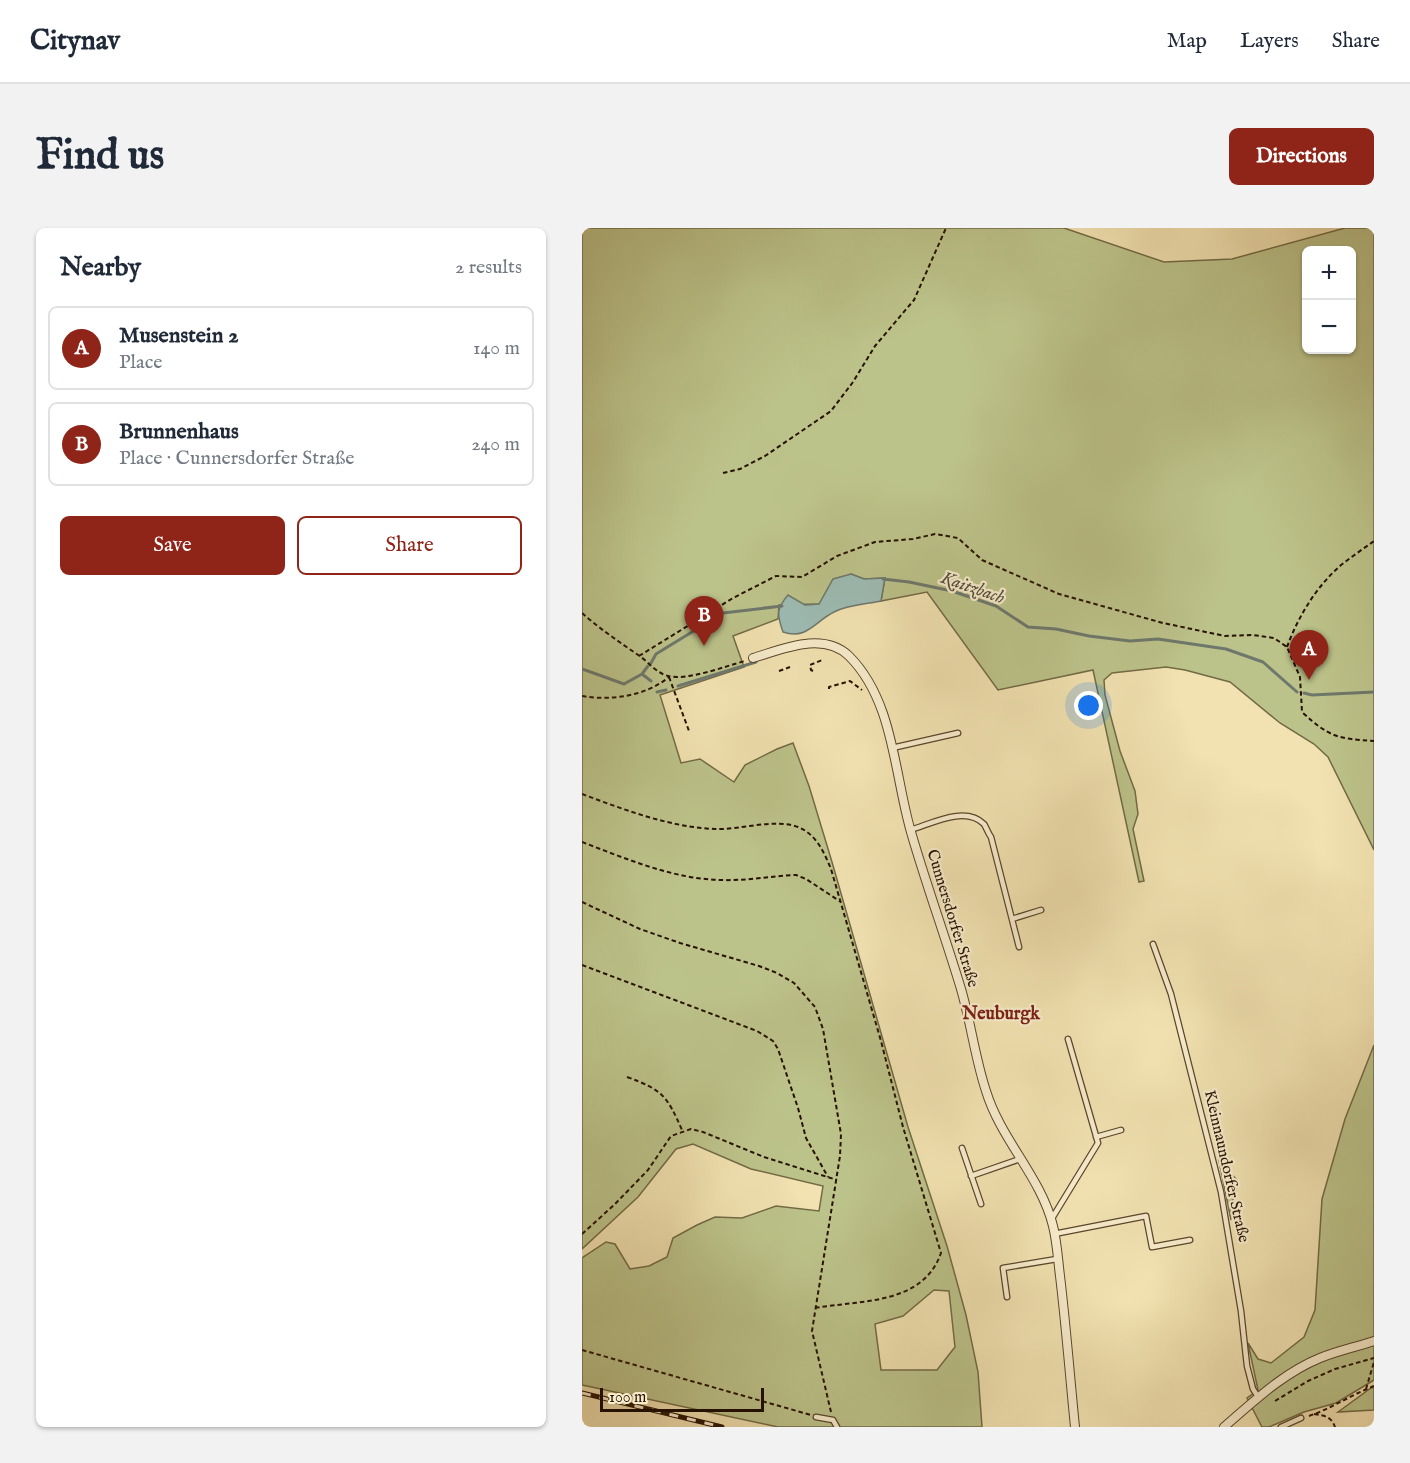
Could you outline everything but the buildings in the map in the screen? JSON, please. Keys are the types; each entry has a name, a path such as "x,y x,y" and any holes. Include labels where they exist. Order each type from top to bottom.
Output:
{"street":[{"name":"Cunnersdorfer Straße","path":"753,658 793,646 815,643 827,645 841,650 857,666 871,686 892,748 910,830 961,990 986,1091 1004,1131 1032,1177 1051,1220 1075,1427"},
{"path":"1224,1427 1300,1368 1319,1358 1374,1341"}],"lane":[{"path":"892,748 958,733"},
{"path":"910,830 957,815 971,817 983,824 991,837 1019,947"},
{"path":"1012,919 1041,910"},
{"name":"Kleinnaundorfer Straße","path":"1153,944 1171,993 1221,1192 1241,1311 1247,1366 1253,1389 1259,1398"},
{"path":"1051,1220 1098,1143 1068,1039"},
{"path":"1096,1137 1121,1130"},
{"path":"962,1148 981,1204"},
{"path":"972,1176 1021,1159"},
{"path":"1054,1234 1146,1216 1152,1247 1190,1240"},
{"path":"1007,1297 1003,1268 1057,1258"},
{"path":"816,1417 833,1420 837,1427"},
{"path":"1281,1427 1301,1418"}],"path":[{"path":"723,473 740,469 765,456 831,411 853,382 875,346 914,300 946,228"},
{"path":"639,656 733,598 776,576 802,577 837,556 875,542 914,539 935,534 958,538 982,560 1059,594 1163,623 1225,636 1253,635 1274,638 1287,647 1300,677 1302,712 1317,726 1335,737 1374,741"},
{"path":"1287,647 1294,628 1313,597 1340,567 1374,541"},
{"path":"582,613 599,629 657,671 669,676 700,674 753,658"},
{"path":"813,671 810,664 822,660"},
{"path":"779,670 790,667"},
{"path":"582,696 599,699 625,697 659,685 669,676"},
{"path":"669,676 689,731"},
{"path":"830,689 829,687 850,681 863,694"},
{"path":"582,794 659,821 692,827 719,829 783,824 798,827 813,836 824,851 941,1253 936,1267 913,1288 879,1300 815,1308"},
{"path":"582,842 640,864 703,879 723,880 796,875 806,879 841,903"},
{"path":"582,902 640,929 680,944 777,973 794,983 814,1007 823,1029 828,1051 841,1134 837,1180 812,1331 833,1420"},
{"path":"582,965 757,1031 773,1041 783,1063 806,1138 828,1177"},
{"path":"627,1077 662,1093 671,1105 682,1131"},
{"path":"582,1234 648,1170 671,1136 682,1131 692,1129 703,1132 764,1157 837,1180"},
{"path":"582,1350 816,1417"},
{"path":"1275,1401 1308,1381 1335,1369 1374,1360 1366,1389"},
{"path":"1301,1418 1337,1405 1353,1394 1374,1386"},
{"path":"1314,1414 1329,1417 1333,1420 1335,1427"}],"green space":[{"path":"582,228 1064,228 1164,262 1232,259 1345,228 1374,228 1374,850 1328,757 1314,744 1280,723 1230,682 1166,667 1112,673 1104,680 1105,695 1120,751 1135,791 1138,814 1133,829 1144,881 1139,882 1093,670 998,690 927,592 881,601 885,578 864,579 851,574 819,604 779,605 778,619 733,636 744,667 660,695 681,763 700,759 734,782 745,765 793,743 809,786 908,1127 947,1246 966,1315 978,1372 982,1427 778,1427 582,1385 582,1258 606,1242 615,1244 630,1269 649,1266 667,1257 673,1238 715,1217 742,1218 776,1206 819,1211 823,1186 751,1169 693,1144 676,1149 638,1197 582,1249","holes":["934,1290 949,1291 955,1347 937,1370 881,1370 875,1324 903,1316"]},
{"path":"1374,1045 1374,1380 1336,1403 1304,1412 1269,1427 1262,1427 1247,1398 1258,1390 1248,1343 1258,1359 1271,1363 1304,1337 1315,1310 1322,1199 1345,1119"},
{"path":"1219,1161 1237,1180 1236,1192 1231,1205 1231,1220"},
{"path":"1374,1387 1374,1410 1338,1412 1371,1388"}],"water":[{"path":"851,574 864,579 885,578 881,601 839,610 798,634 783,632 779,612 781,604 788,595 805,605 819,604 833,579"}],"waterway":[{"name":"Kaitzbach","path":"883,579 952,591 996,606 1028,627 1056,629 1130,641 1158,639 1226,649 1263,662 1297,692"},
{"name":"Kaitzbach","path":"651,663 656,654 723,613 782,606"},
{"path":"678,686 756,662"},
{"name":"Kaitzbach","path":"582,669 624,684 642,674 648,666"},
{"path":"642,674 651,681"},
{"path":"657,692 666,690"},
{"name":"Kaitzbach","path":"1304,693 1312,695 1374,692"}],"railway":[{"path":"582,1393 722,1427"}],"place":[{"name":"Brunnenhaus","path":"704,646"},
{"name":"Musenstein 2","path":"1309,680"}],"district":[{"name":"Neuburgk","path":"1001,1013"}]}
